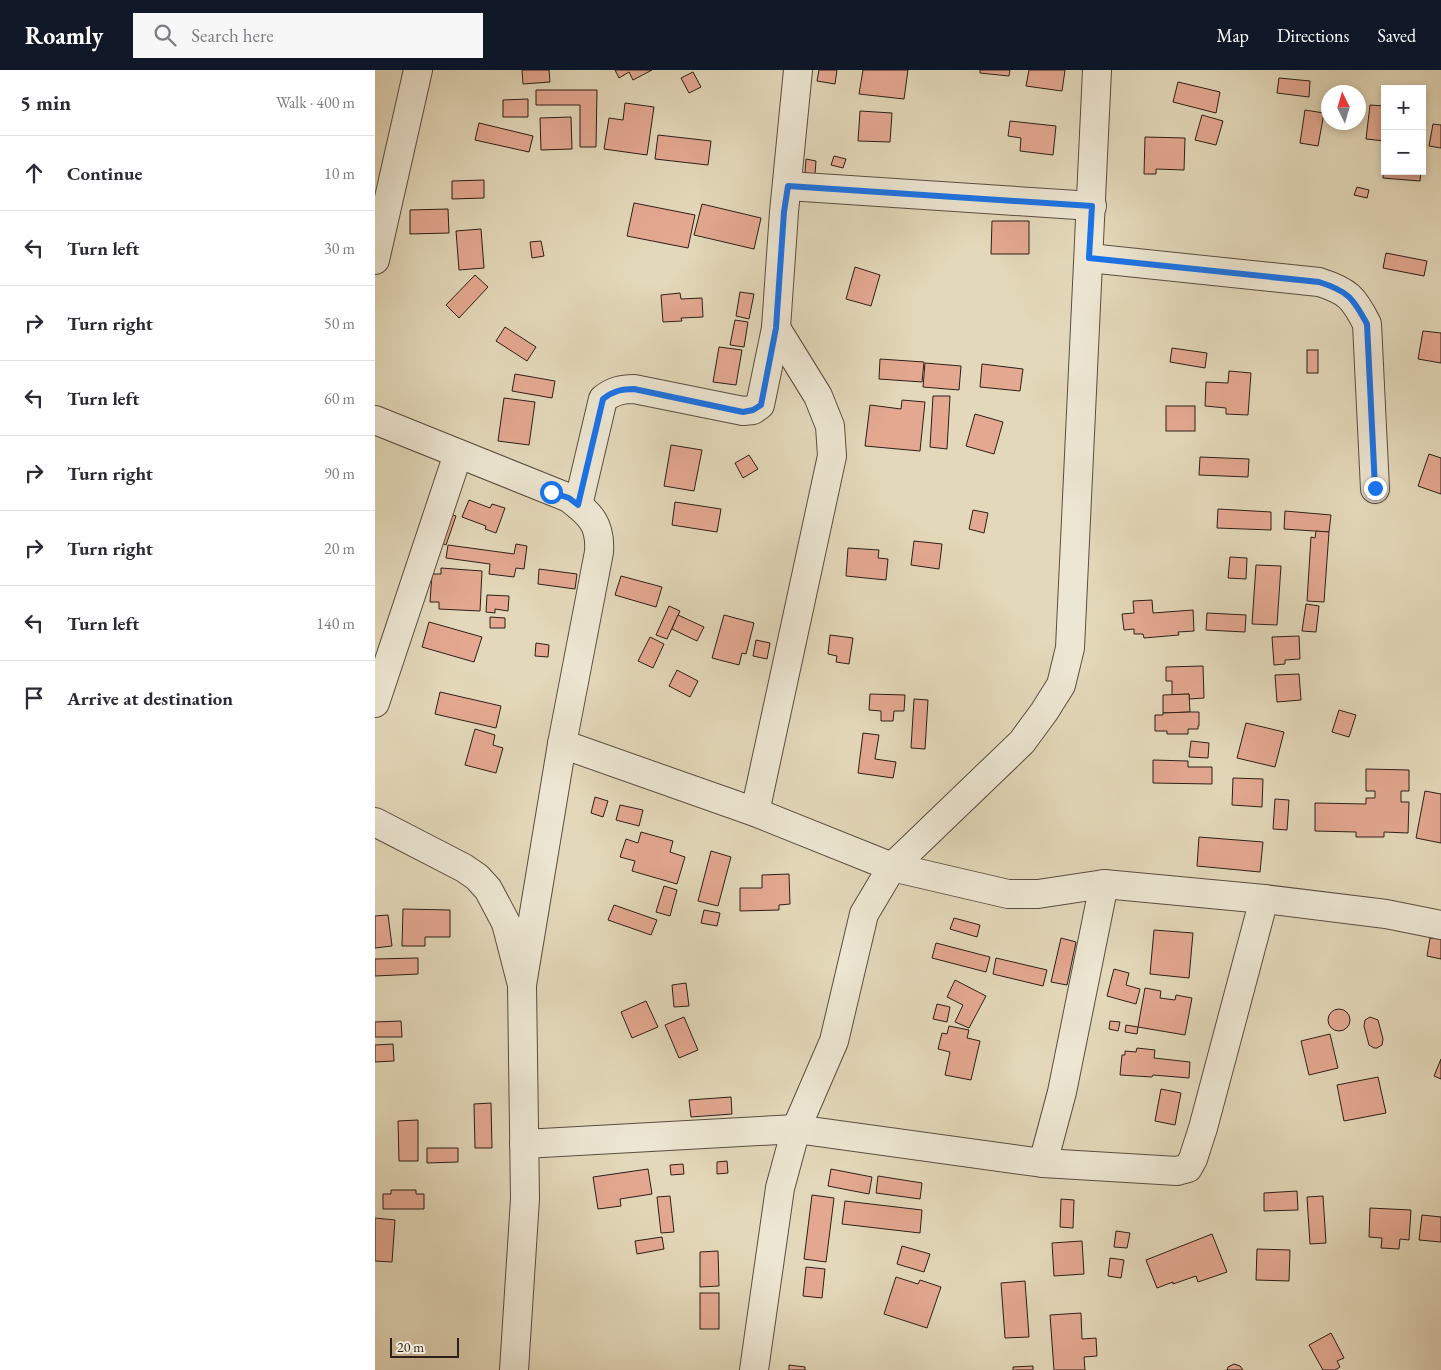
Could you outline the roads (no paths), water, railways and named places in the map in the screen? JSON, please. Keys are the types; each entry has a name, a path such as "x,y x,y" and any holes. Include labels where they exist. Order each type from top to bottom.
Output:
{"street":[{"path":"375,260 418,70"},
{"path":"578,505 603,399 609,394 634,389 743,412 753,410 761,405 776,328 784,212 798,70"},
{"path":"754,1370 780,1188 795,1129 834,1041 864,914 892,866 1022,742 1061,685 1070,648 1097,70"},
{"path":"788,186 1092,206"},
{"path":"1089,258 1319,282 1349,295 1367,324 1375,488"},
{"path":"755,812 831,456 830,426 818,396 776,328"},
{"path":"375,420 569,498 594,521 600,537 599,552 521,985 525,1199 514,1370"},
{"path":"375,703 458,454"},
{"path":"563,744 755,812 892,866 1008,894 1037,894 1104,884 1264,899 1387,914 1441,925"},
{"path":"375,822 464,868 477,877 488,889 506,923 521,985"},
{"path":"1043,1163 1063,1092 1104,884"},
{"path":"524,1144 795,1129 1043,1163 1177,1171 1188,1168 1193,1159 1203,1128 1264,899"}]}
